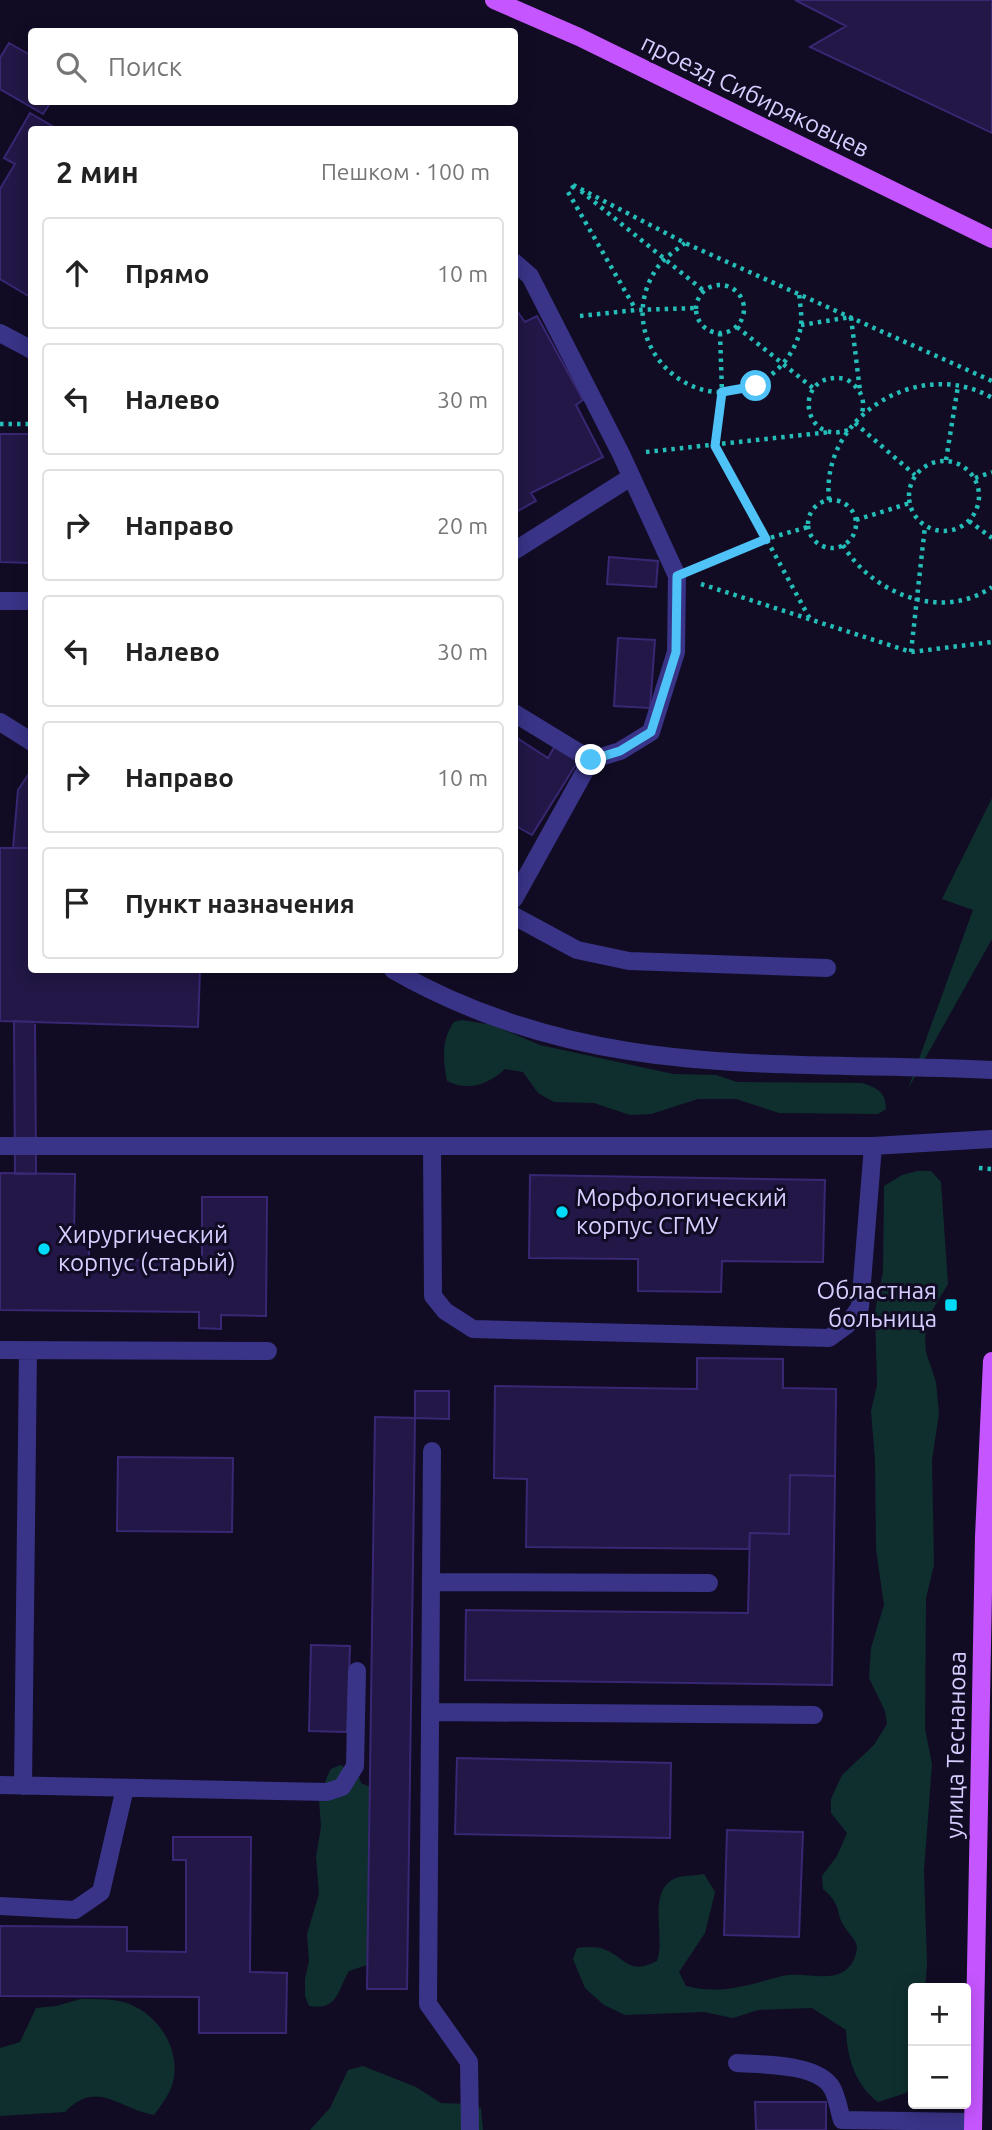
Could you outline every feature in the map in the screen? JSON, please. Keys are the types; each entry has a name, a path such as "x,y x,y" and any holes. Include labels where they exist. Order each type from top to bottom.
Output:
{"main road":[{"name":"проезд Сибиряковцев","path":"494,0 579,37 992,239"},
{"name":"улица Теснанова","path":"973,2126 992,1361"}],"lane":[{"path":"518,266 530,276 621,454 677,576 676,652 651,732 620,751 591,760 518,892"},
{"path":"0,333 28,348"},
{"path":"518,548 631,477"},
{"path":"0,601 28,601"},
{"path":"518,715 591,760"},
{"path":"0,722 28,740"},
{"path":"518,918 577,950 629,961 827,968"},
{"path":"399,973 461,1002 535,1031 607,1049 701,1062 769,1066 992,1070"},
{"path":"0,1146 873,1146 992,1139"},
{"path":"432,1147 433,1296 445,1311 473,1329 829,1338 847,1325 860,1307 873,1146"},
{"path":"0,1350 268,1351"},
{"path":"23,1786 28,1351"},
{"path":"432,1451 428,2004 469,2062 470,2130"},
{"path":"431,1582 709,1583"},
{"path":"0,1785 327,1792 342,1787 355,1766 357,1671"},
{"path":"430,1713 814,1715"},
{"path":"0,1906 75,1910 101,1892 125,1788"},
{"path":"737,2063 794,2067 819,2076 832,2087 842,2120 973,2126"}],"path":[{"path":"573,185 685,243 992,381"},
{"path":"573,185 704,291"},
{"path":"573,185 568,192 636,310"},
{"path":"685,243 664,260 646,290 643,310 647,341 660,364 680,382 704,391 722,392 756,386 783,363 793,350 801,325 799,293"},
{"path":"718,285 732,288 738,293 744,306 737,327 720,333 703,326 697,308 704,291 718,285"},
{"path":"551,319 636,310 697,308"},
{"path":"801,325 851,317"},
{"path":"851,317 863,400 861,417"},
{"path":"737,327 813,388"},
{"path":"720,333 722,392 715,446 811,620"},
{"path":"830,432 814,423 810,415 808,406 813,388 820,382 837,377 846,379 860,391"},
{"path":"829,500 833,460 849,430 876,402 909,387 945,383 980,391 992,398"},
{"path":"946,460 958,386"},
{"path":"855,423 915,475"},
{"path":"0,424 28,424"},
{"path":"621,454 849,430"},
{"path":"934,461 958,463 975,478 979,501 969,521 948,531 925,526 917,518 910,503 910,485 915,475 934,461"},
{"path":"975,478 992,472"},
{"path":"829,500 849,507 856,520 853,534 843,545 821,545 808,527 811,512 822,502 829,500"},
{"path":"856,520 910,503"},
{"path":"969,521 992,538"},
{"path":"911,652 925,526"},
{"path":"677,576 766,539 808,527"},
{"path":"843,545 853,562 881,586 917,600 950,602 992,587"},
{"path":"677,576 911,652 992,642"}],"green space":[{"path":"992,798 992,939 908,1089 973,910 942,899"},
{"path":"462,1020 493,1025 540,1045 673,1074 716,1075 737,1082 862,1083 880,1092 886,1109 878,1114 779,1113 736,1099 698,1099 651,1114 630,1115 594,1103 554,1102 538,1093 523,1072 505,1069 478,1085 463,1086 447,1081 444,1050 454,1022"},
{"path":"931,1171 941,1182 948,1284 933,1309 925,1337 926,1352 936,1382 939,1413 932,1460 934,1565 926,1598 925,1729 932,1764 924,1871 927,1965 925,1983 908,1983 908,2090 878,2102 863,2087 854,2070 846,2030 812,2008 758,2010 733,2018 704,2012 625,2015 604,2005 585,1988 573,1959 577,1948 592,1947 606,1950 629,1965 640,1967 657,1961 660,1940 659,1903 662,1893 667,1884 676,1878 704,1874 715,1892 705,1933 679,1972 686,1986 711,1990 782,1976 833,1975 842,1973 855,1957 855,1942 842,1923 834,1901 823,1889 822,1876 837,1856 847,1833 831,1813 831,1799 842,1775 874,1745 887,1724 885,1711 869,1678 871,1648 884,1605 876,1549 875,1460 871,1411 877,1385 875,1311 883,1272 884,1186 902,1175"},
{"path":"340,1765 358,1773 361,1783 370,1787 367,1965 349,1971 331,2002 319,2007 309,2006 305,1996 309,1961 307,1934 319,1894 316,1857 321,1827 319,1799 331,1769"},
{"path":"81,1999 114,2000 131,2005 153,2019 168,2040 174,2077 169,2093 154,2115 108,2098 97,2097 76,2102 65,2112 0,2116 0,2048 20,2042 36,2008"},
{"path":"363,2066 416,2087 441,2103 467,2104 481,2108 483,2130 310,2130 330,2108 348,2070"}],"building":[{"path":"795,0 992,0 992,133 810,47 846,26"},
{"path":"9,43 28,54 28,105 49,105 43,114 0,89 0,58"},
{"path":"30,113 52,126 28,126 28,296 0,279 0,189 15,164 4,158"},
{"path":"518,312 525,322 537,316 583,400 576,405 603,457 531,493 536,501 518,511"},
{"path":"0,434 28,434 28,563 0,562"},
{"path":"609,557 658,561 656,587 607,584"},
{"path":"618,638 655,640 650,708 614,706"},
{"path":"518,739 548,758 556,744 580,758 532,835 518,827"},
{"path":"28,775 28,848 13,848 18,790"},
{"path":"0,848 28,848 28,973 200,973 198,1027 0,1021"},
{"path":"14,1021 35,1022 36,1174 15,1174"},
{"name":"Хирургический корпус (старый)","path":"0,1173 75,1174 74,1237 89,1237 89,1260 202,1261 202,1197 267,1197 266,1316 221,1315 221,1329 199,1328 199,1312 0,1310"},
{"path":"530,1175 825,1180 823,1262 722,1261 721,1292 638,1291 638,1259 529,1258"},
{"path":"697,1358 783,1359 783,1388 836,1389 835,1476 790,1475 789,1534 750,1533 749,1549 526,1547 527,1479 494,1478 495,1386 697,1389"},
{"path":"415,1391 449,1391 449,1419 415,1418"},
{"path":"375,1417 415,1418 407,1989 367,1989"},
{"path":"118,1457 233,1458 232,1532 117,1531"},
{"path":"790,1475 835,1476 832,1685 465,1680 466,1610 748,1613 750,1533 789,1534"},
{"path":"311,1645 350,1646 347,1732 309,1731"},
{"path":"457,1758 671,1763 670,1838 455,1834"},
{"path":"727,1830 803,1832 799,1937 724,1935"},
{"path":"173,1837 251,1837 250,1972 287,1973 286,2033 199,2033 199,1997 0,1996 0,1926 127,1927 127,1951 186,1952 186,1860 173,1860"},
{"path":"755,2102 826,2102 826,2130 756,2130"}],"place":[{"name":"Морфологический корпус СГМУ","path":"562,1212"},
{"name":"Хирургический корпус (старый)","path":"44,1249"},
{"name":"Областная больница","path":"951,1305"}],"route":[{"path":"591,760 620,751 651,732 676,652 677,576 766,539 715,446 722,392 730,393 756,386"}]}
